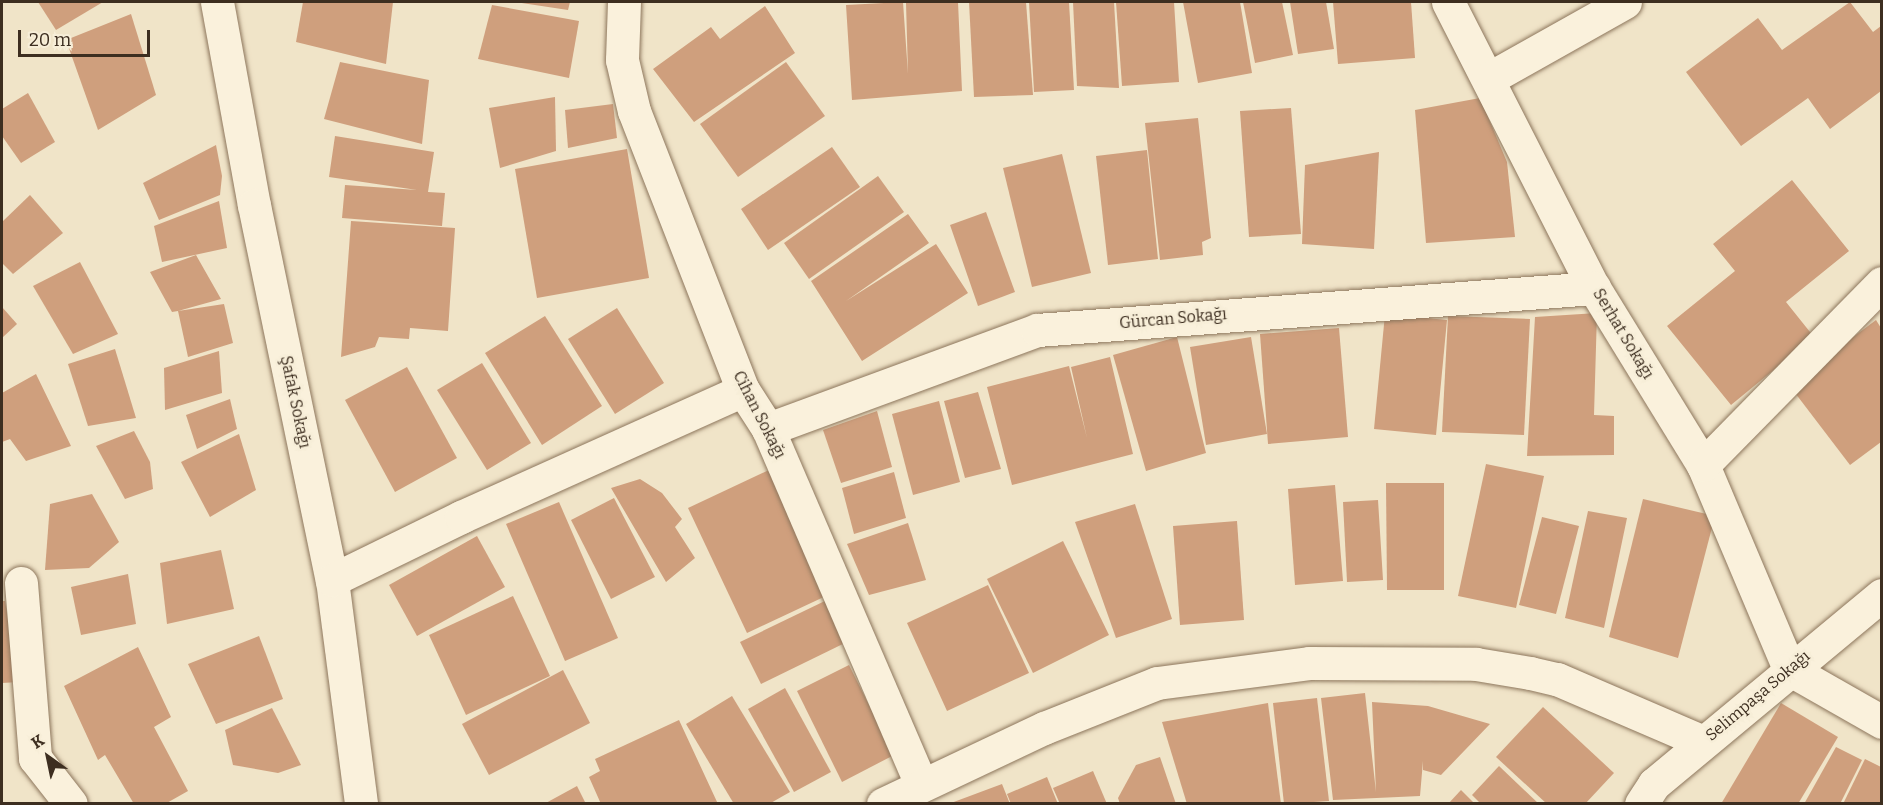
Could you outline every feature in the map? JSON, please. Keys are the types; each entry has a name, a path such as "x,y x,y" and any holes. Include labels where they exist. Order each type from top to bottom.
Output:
{"street":[{"name":"Şafak Sokağı","path":"217,2 254,205 332,580 361,804"},
{"name":"Cihan Sokağı","path":"624,2 622,60 634,111 743,390 768,429 921,784"},
{"name":"Serhat Sokağı","path":"1448,2 1594,288 1703,465 1789,669"},
{"path":"1488,79 1624,2"},
{"path":"1703,465 1881,283"},
{"name":"Gürcan Sokağı","path":"768,429 1038,330 1594,288"},
{"path":"332,580 461,517 743,390"},
{"path":"21,583 35,758 71,804"},
{"name":"Selimpaşa Sokağı","path":"1641,804 1654,784 1789,669 1881,595"},
{"path":"883,804 921,784 1100,704 1157,683 1309,663 1476,664 1530,673 1557,679 1703,742"},
{"path":"1789,669 1881,722"}],"building":[{"path":"38,2 103,2 56,30"},
{"path":"303,2 393,2 386,64 296,42"},
{"path":"515,2 570,2 568,10"},
{"path":"903,2 908,74 906,3 958,2 962,91 852,100 846,5"},
{"path":"969,2 1026,2 1033,95 974,97"},
{"path":"1029,2 1069,2 1074,90 1034,92"},
{"path":"1073,2 1114,2 1119,88 1077,86"},
{"path":"1116,2 1174,2 1179,82 1122,86"},
{"path":"1183,2 1240,2 1252,73 1198,83"},
{"path":"1243,2 1282,2 1293,55 1255,63"},
{"path":"1290,2 1326,2 1334,49 1298,54"},
{"path":"1333,2 1411,2 1415,58 1338,64"},
{"path":"1850,2 1873,32 1881,26 1881,91 1830,129 1808,98 1741,146 1686,72 1758,18 1782,50"},
{"path":"492,5 579,21 569,78 478,59"},
{"path":"765,6 795,53 694,122 653,69 711,27 720,39"},
{"path":"131,14 156,95 98,130 66,40"},
{"path":"340,62 429,80 422,144 324,119"},
{"path":"786,62 825,116 738,177 700,124"},
{"path":"28,93 55,142 21,163 2,136 2,109"},
{"path":"555,97 556,151 500,168 489,108"},
{"path":"1480,98 1507,162 1515,237 1426,243 1415,110"},
{"path":"613,104 617,138 568,148 565,110"},
{"path":"1291,108 1301,234 1249,237 1240,111"},
{"path":"1198,118 1211,238 1202,242 1203,255 1160,260 1145,123"},
{"path":"335,136 434,152 428,192 445,193 442,226 342,218 345,185 417,190 329,177"},
{"path":"216,145 222,176 220,195 159,220 143,183"},
{"path":"832,147 860,187 768,250 741,209"},
{"path":"627,149 649,278 537,298 515,169"},
{"path":"1147,150 1158,259 1108,265 1096,156"},
{"path":"1379,152 1374,249 1302,244 1305,165"},
{"path":"1062,154 1091,273 1032,287 1003,168"},
{"path":"878,176 904,212 809,279 784,243"},
{"path":"1792,180 1849,251 1786,302 1814,337 1731,405 1667,326 1735,271 1713,244"},
{"path":"30,195 63,233 13,274 2,263 2,222"},
{"path":"219,201 227,248 162,262 154,226"},
{"path":"986,212 1015,292 978,306 950,225"},
{"path":"908,214 929,243 846,301 936,244 968,293 862,361 811,281"},
{"path":"351,221 455,228 448,331 410,328 409,339 379,337 375,347 341,357"},
{"path":"196,255 221,299 172,312 150,272"},
{"path":"80,262 118,334 73,354 33,286"},
{"path":"224,304 233,343 188,357 178,311"},
{"path":"2,307 17,324 2,338"},
{"path":"617,308 664,383 615,414 568,339"},
{"path":"1597,313 1594,415 1614,416 1614,455 1527,456 1535,317"},
{"path":"1385,314 1447,320 1436,435 1374,429"},
{"path":"545,316 602,406 542,445 485,353"},
{"path":"1448,316 1530,319 1524,435 1442,432"},
{"path":"1876,320 1881,328 1881,442 1850,465 1789,385"},
{"path":"1339,328 1348,437 1268,444 1260,334"},
{"path":"1177,337 1206,453 1146,471 1113,355"},
{"path":"1251,337 1267,434 1206,445 1190,347"},
{"path":"115,349 136,418 88,426 68,364"},
{"path":"219,351 222,393 165,410 164,368"},
{"path":"1110,357 1133,454 1012,485 987,387 1069,366 1087,438 1071,367"},
{"path":"482,363 531,443 487,470 437,390"},
{"path":"407,367 457,458 395,492 345,400"},
{"path":"36,374 71,446 26,461 10,439 2,442 2,393"},
{"path":"978,392 1001,469 965,478 944,401"},
{"path":"230,399 237,429 197,449 186,415"},
{"path":"939,401 960,482 913,495 892,414"},
{"path":"877,411 892,467 841,483 823,430"},
{"path":"134,431 150,462 153,489 125,499 96,446"},
{"path":"239,434 256,490 210,517 181,462"},
{"path":"1486,464 1544,476 1516,608 1458,596"},
{"path":"769,470 828,595 747,633 688,508"},
{"path":"894,472 906,518 854,534 842,488"},
{"path":"640,479 662,493 682,519 675,527 695,558 666,582 611,488"},
{"path":"1386,483 1444,483 1444,590 1387,590"},
{"path":"1335,485 1343,581 1295,585 1288,489"},
{"path":"92,494 119,542 89,568 45,570 50,504"},
{"path":"614,498 655,577 611,599 571,520"},
{"path":"1643,499 1715,516 1678,658 1609,637"},
{"path":"1378,500 1383,580 1347,582 1343,502"},
{"path":"559,502 618,638 565,661 506,524"},
{"path":"1135,504 1172,619 1116,638 1075,522"},
{"path":"1588,511 1627,518 1604,628 1565,618"},
{"path":"1542,517 1579,526 1556,614 1519,605"},
{"path":"1237,521 1244,620 1180,625 1173,526"},
{"path":"908,523 926,580 869,595 847,544"},
{"path":"477,536 505,587 417,636 389,585"},
{"path":"1063,541 1109,635 1033,673 987,579"},
{"path":"221,550 234,609 167,624 160,563"},
{"path":"128,574 136,624 81,635 71,587"},
{"path":"988,585 1029,673 947,711 907,623"},
{"path":"513,596 550,676 466,715 429,635"},
{"path":"829,599 849,641 761,684 740,642"},
{"path":"2,601 5,601 19,682 2,683"},
{"path":"259,636 283,699 216,724 188,664"},
{"path":"138,647 171,717 154,727 188,791 165,804 134,804 105,755 98,760 64,686"},
{"path":"849,665 894,755 842,782 797,691"},
{"path":"563,670 590,723 489,775 462,724"},
{"path":"785,688 831,772 794,792 748,709"},
{"path":"1365,693 1376,792 1372,702 1428,706 1490,724 1441,775 1423,770 1423,761 1420,796 1333,800 1321,698"},
{"path":"732,696 790,792 769,804 734,804 686,724"},
{"path":"1317,698 1329,801 1284,804 1273,703"},
{"path":"1268,703 1281,804 1187,804 1162,722"},
{"path":"1781,703 1838,737 1798,804 1721,804"},
{"path":"1543,707 1614,773 1585,804 1547,804 1496,757"},
{"path":"272,708 301,765 278,773 233,765 225,730"},
{"path":"679,720 718,804 601,804 589,777 600,771 595,759"},
{"path":"1836,747 1862,760 1840,804 1804,804"},
{"path":"1160,757 1176,804 1120,804 1118,798 1136,765"},
{"path":"1865,759 1881,767 1881,804 1843,804"},
{"path":"1499,766 1539,804 1481,804 1472,795"},
{"path":"1093,771 1107,804 1060,804 1053,788"},
{"path":"1047,777 1058,804 1011,804 1007,794"},
{"path":"1002,784 1010,804 951,803"},
{"path":"577,786 586,804 544,804"},
{"path":"1461,790 1475,804 1448,804"}]}
